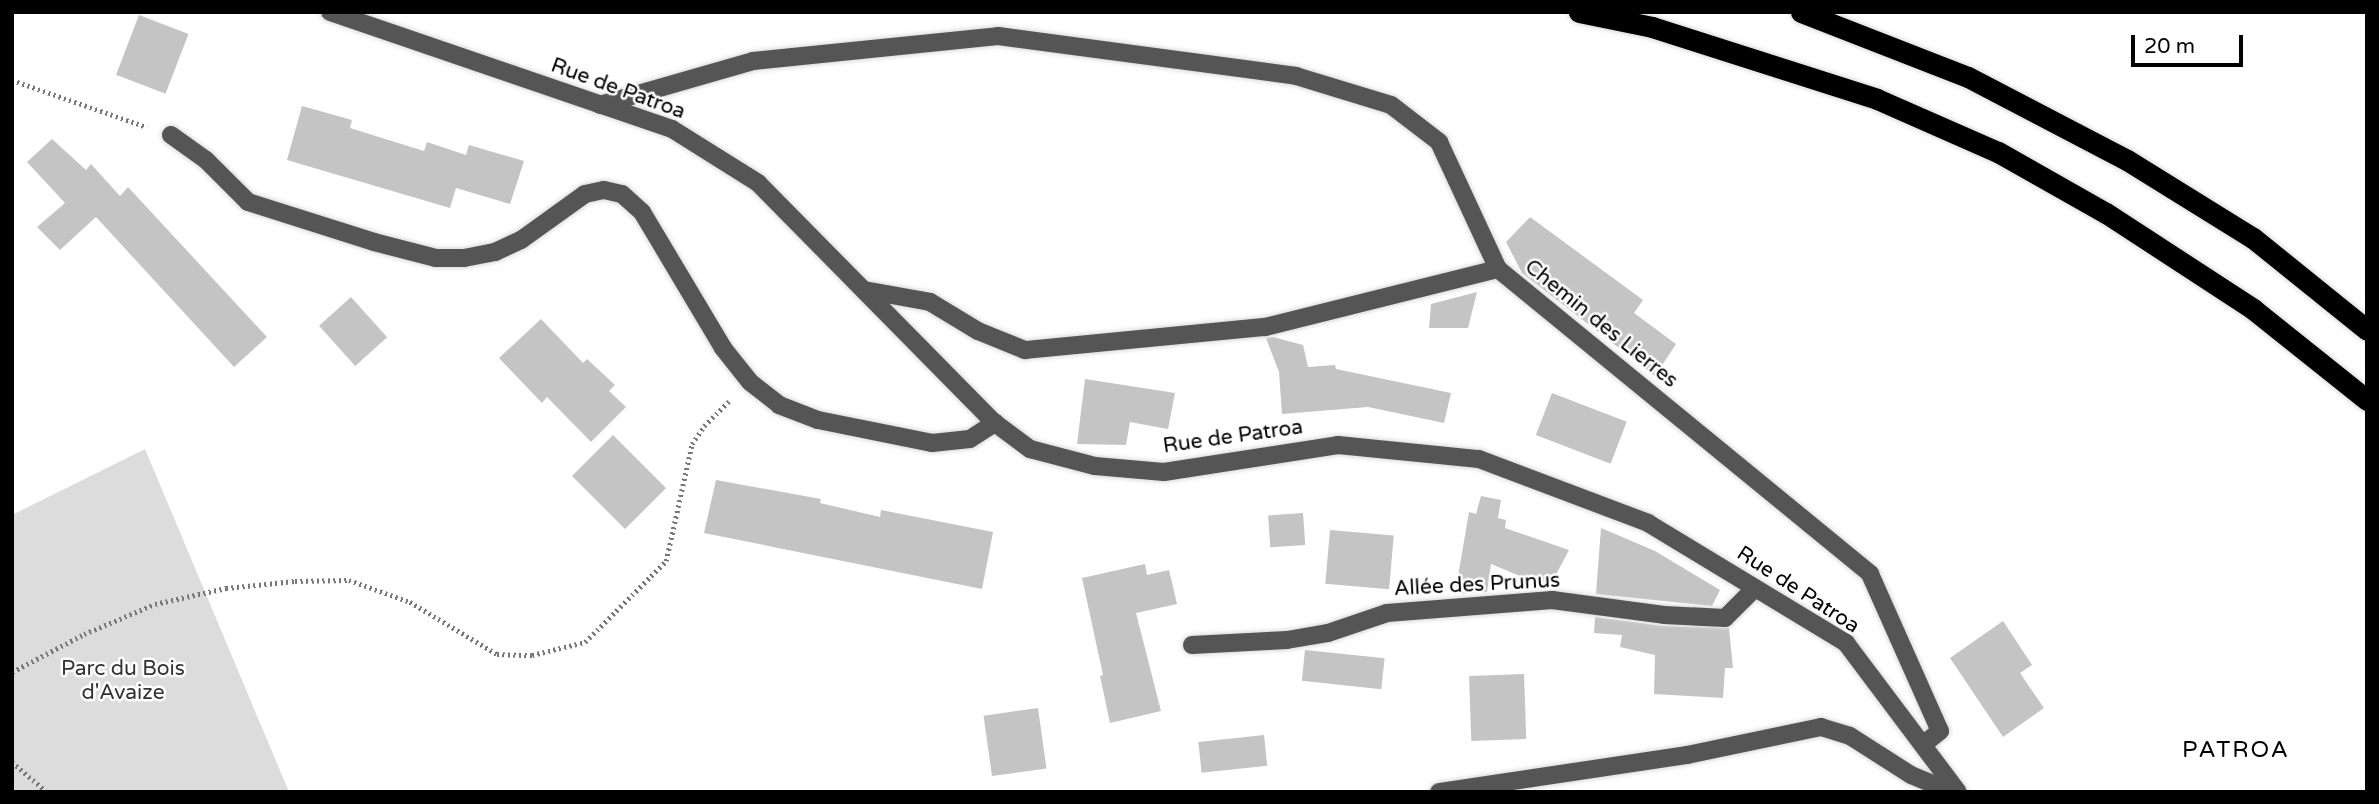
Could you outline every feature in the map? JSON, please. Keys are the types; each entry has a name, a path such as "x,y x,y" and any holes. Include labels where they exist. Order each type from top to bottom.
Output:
{"highway":[{"path":"1579,12 1652,27 1877,99 1998,152 2106,213 2253,309 2367,400"},
{"path":"1801,12 1968,77 2127,160 2253,238 2367,330"}],"street":[{"name":"Rue de Patroa","path":"330,12 672,129 758,183 995,423 1030,449 1095,466 1164,472 1338,445 1479,459 1648,523 1846,643 1958,792"},
{"path":"600,105 753,61 998,36 1296,76 1391,105 1439,142 1498,269"},
{"path":"171,135 206,160 248,202 374,242 436,258 464,258 495,252 521,240 586,194 604,190 622,194 642,212 723,348 750,382 779,405 818,420 932,443 971,439 995,423"},
{"name":"Chemin des Lierres","path":"864,290 930,302 978,331 1025,350 1265,327 1498,269 1870,574 1940,730 1923,746"},
{"name":"Allée des Prunus","path":"1192,645 1287,640 1328,634 1387,613 1552,600 1664,615 1725,618 1755,588"},
{"path":"1439,792 1687,755 1821,727 1850,736 1911,775 1952,792"}],"path":[{"path":"12,80 171,135"},
{"path":"12,671 84,634 155,604 226,588 295,581 349,580 410,602 497,654 532,655 585,642 666,561 692,444 718,410 750,382"},
{"path":"12,762 47,792"}],"green space":[{"name":"Parc du Bois d'Avaize","path":"145,449 289,792 12,792 12,515"}],"building":[{"path":"139,15 188,34 166,94 116,75"},
{"path":"302,106 352,120 350,128 424,151 427,142 466,155 469,145 524,161 510,204 456,188 450,208 287,160"},
{"path":"52,139 86,170 91,164 120,196 128,187 267,337 234,367 96,217 60,250 37,227 65,203 27,162"},
{"path":"1530,217 1643,300 1634,313 1676,344 1655,376 1522,273 1506,242"},
{"path":"1477,292 1468,328 1429,328 1431,304"},
{"path":"351,297 387,337 355,366 319,326"},
{"path":"541,319 583,363 587,359 615,385 609,391 626,407 591,442 547,397 542,403 499,358"},
{"path":"1273,337 1303,345 1308,367 1335,365 1336,369 1451,393 1444,423 1368,407 1282,414 1279,372 1266,338"},
{"path":"1085,379 1175,393 1168,429 1130,422 1126,445 1077,444"},
{"path":"1552,393 1627,422 1611,464 1536,435"},
{"path":"613,435 666,488 625,529 572,476"},
{"path":"716,480 821,499 820,503 880,517 881,510 993,532 982,589 704,533"},
{"path":"1481,496 1501,500 1498,518 1506,520 1505,528 1569,550 1549,588 1491,564 1487,592 1455,594 1469,512 1476,514"},
{"path":"1303,513 1305,545 1270,547 1268,515"},
{"path":"1601,528 1655,551 1720,590 1712,606 1596,594"},
{"path":"1330,530 1394,536 1389,589 1325,584"},
{"path":"1145,564 1147,575 1169,570 1177,604 1136,613 1161,711 1110,723 1100,676 1103,675 1082,578"},
{"path":"1595,617 1663,626 1729,628 1733,668 1725,668 1723,698 1654,694 1655,655 1620,647 1622,635 1594,633"},
{"path":"2003,621 2032,665 2020,673 2044,708 2003,737 1950,658"},
{"path":"1305,650 1385,658 1381,689 1302,681"},
{"path":"1524,674 1526,739 1471,741 1469,676"},
{"path":"1038,708 1046,768 992,776 984,716"},
{"path":"1264,735 1267,766 1202,773 1198,742"}],"district":[{"name":"PATROA","path":"2236,750"}]}
